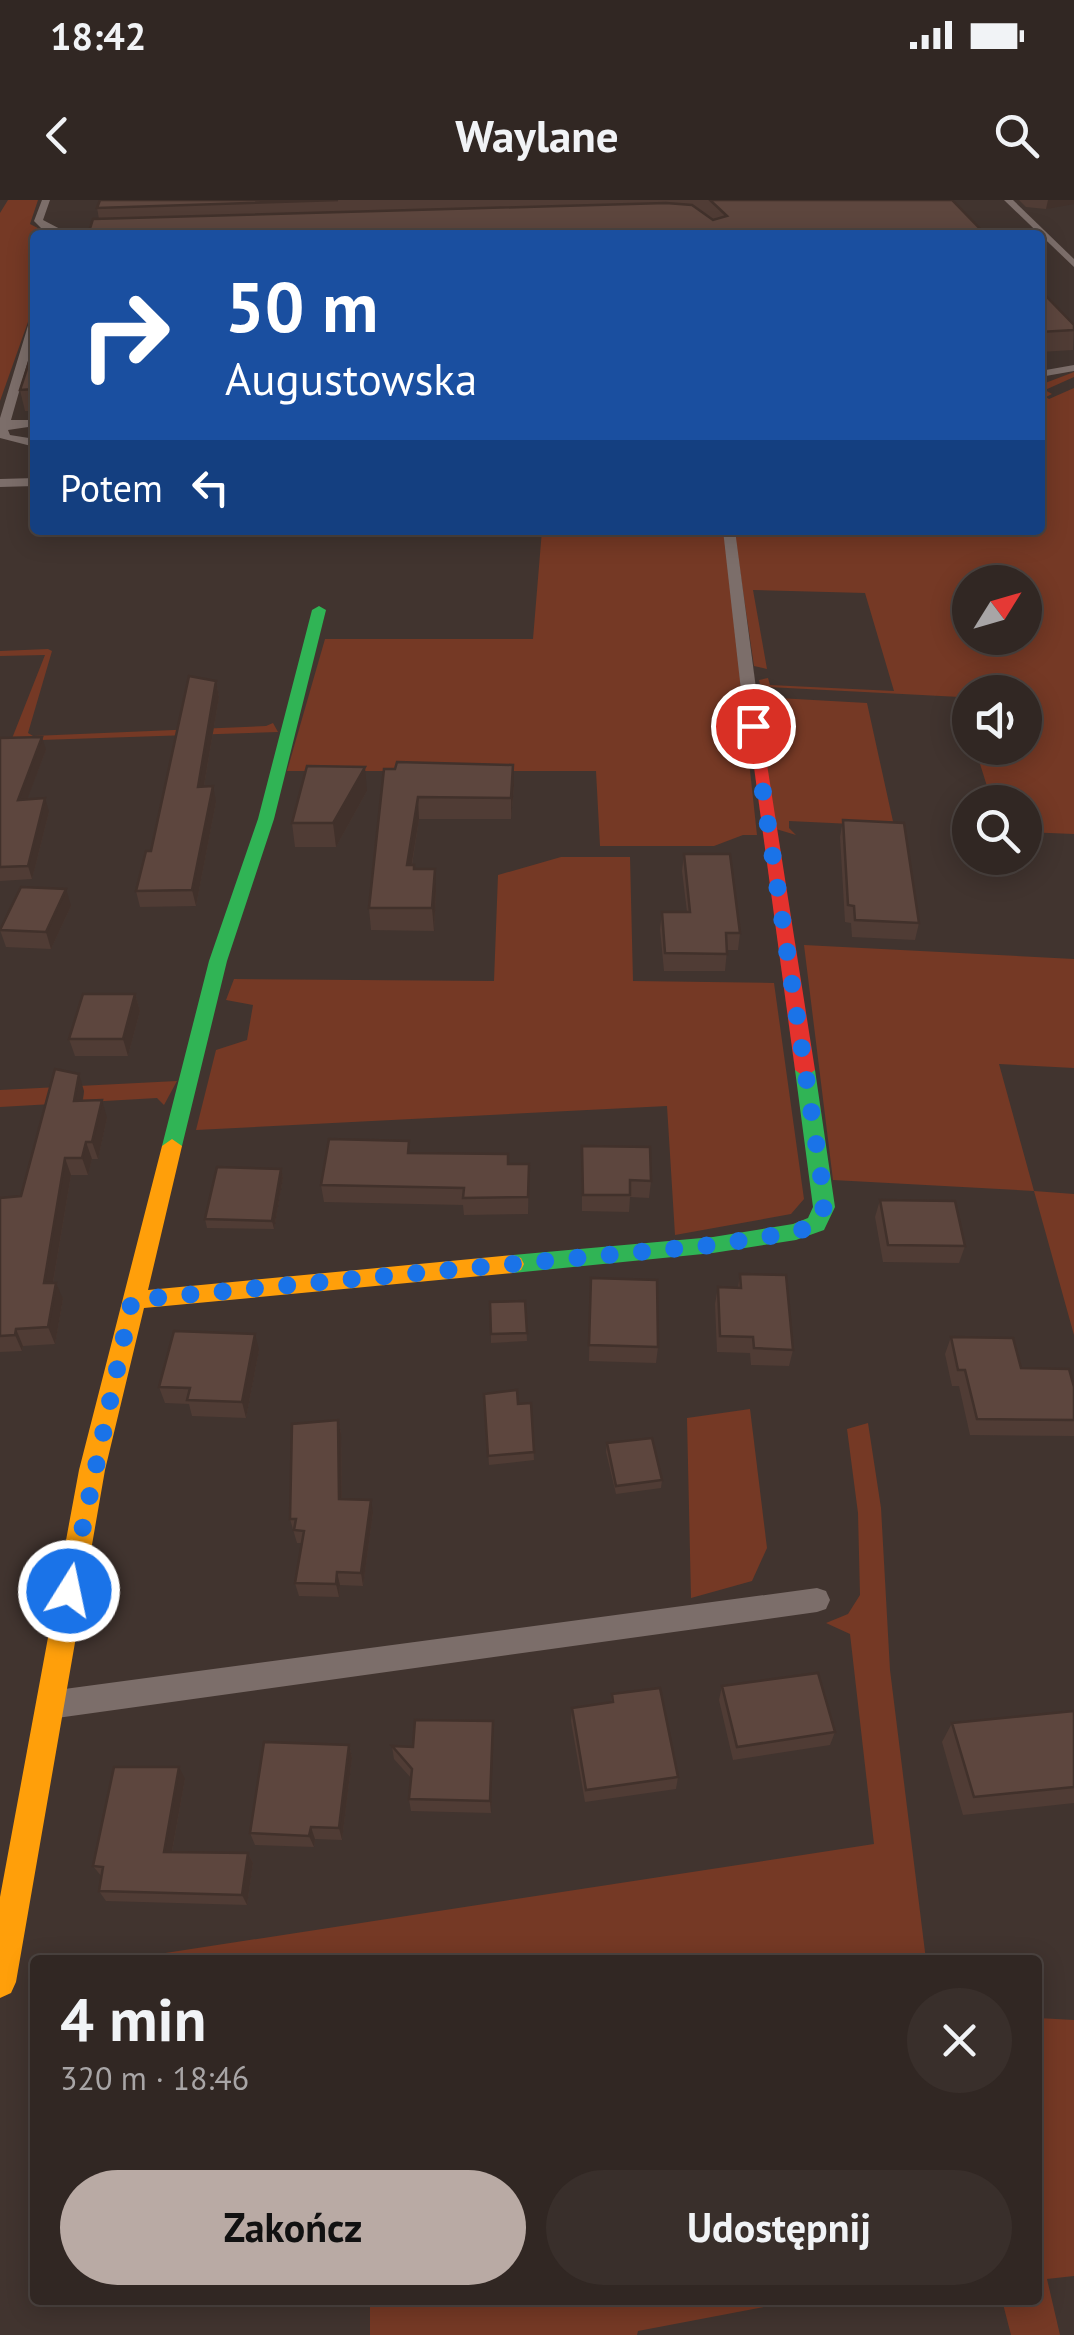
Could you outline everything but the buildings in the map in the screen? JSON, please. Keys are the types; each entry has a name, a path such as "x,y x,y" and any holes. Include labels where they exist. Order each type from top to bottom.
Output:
{"street":[{"path":"0,1982 92,1470 218,961 266,818 319,610"},
{"path":"132,1300 713,1245 796,1232 816,1224 824,1207 822,1182 753,726"}],"lane":[{"path":"46,200 38,222 48,230"},
{"path":"1008,200 1039,230"},
{"path":"1045,236 1074,264"},
{"path":"30,335 2,424 6,438 30,443"},
{"path":"1045,373 1074,368"},
{"path":"2,424 30,423"},
{"path":"0,484 30,482"},
{"path":"730,535 753,726"},
{"path":"48,1706 816,1600"}],"shaded area":[{"path":"8,200 38,200 30,224 41,230 30,230 30,316 0,401 0,213"},
{"path":"1074,372 1074,377 1045,390 1045,383"},
{"path":"1074,388 1074,834 1042,833 1042,785 987,785 980,765 1042,765 1042,675 952,675 952,697 768,687 759,680 768,678 770,685 894,691 865,593 753,590 767,669 754,666 735,535 1045,535 1045,390 1052,394 1046,397 1049,399"},
{"path":"542,535 725,535 757,835 743,835 714,846 600,846 596,771 287,771 325,639 533,639"},
{"path":"0,651 52,651 28,733 33,736 273,723 278,732 11,741 45,655 0,656"},
{"path":"778,698 867,703 894,826 789,821 789,828 796,835 776,829 758,706"},
{"path":"561,857 630,857 633,981 774,983 804,1199 791,1214 675,1235 667,1106 196,1130 216,1050 247,1040 253,1005 226,1000 234,979 494,981 498,875"},
{"path":"804,945 1074,959 1074,1068 999,1064 1034,1191 833,1180"},
{"path":"177,1081 164,1105 157,1098 0,1107 0,1090"},
{"path":"1034,1191 1074,1194 1074,1335"},
{"path":"750,1409 767,1548 752,1581 691,1598 687,1418"},
{"path":"868,1423 881,1508 890,1670 925,1955 152,1955 874,1844 850,1634 826,1623 848,1614 860,1595 858,1513 847,1429"},
{"path":"1042,2018 1074,2020 1074,2276 1047,2279 1060,2335 1011,2335 1003,2305 1042,2305"},
{"path":"370,2305 774,2305 638,2331 637,2335 370,2335"}],"traffic: fast":[{"path":"172,1146 218,961 266,819 319,610"},
{"path":"513,1264 713,1245 796,1232 816,1224 824,1207 805,1070"}],"traffic: slow":[{"path":"0,1982 92,1470 172,1146"},
{"path":"132,1300 513,1264"}],"traffic: jam":[{"path":"753,726 805,1070"}],"route":[{"path":"69,1591 92,1470 132,1300 713,1245 796,1232 816,1224 824,1207 822,1182 753,726"}]}
